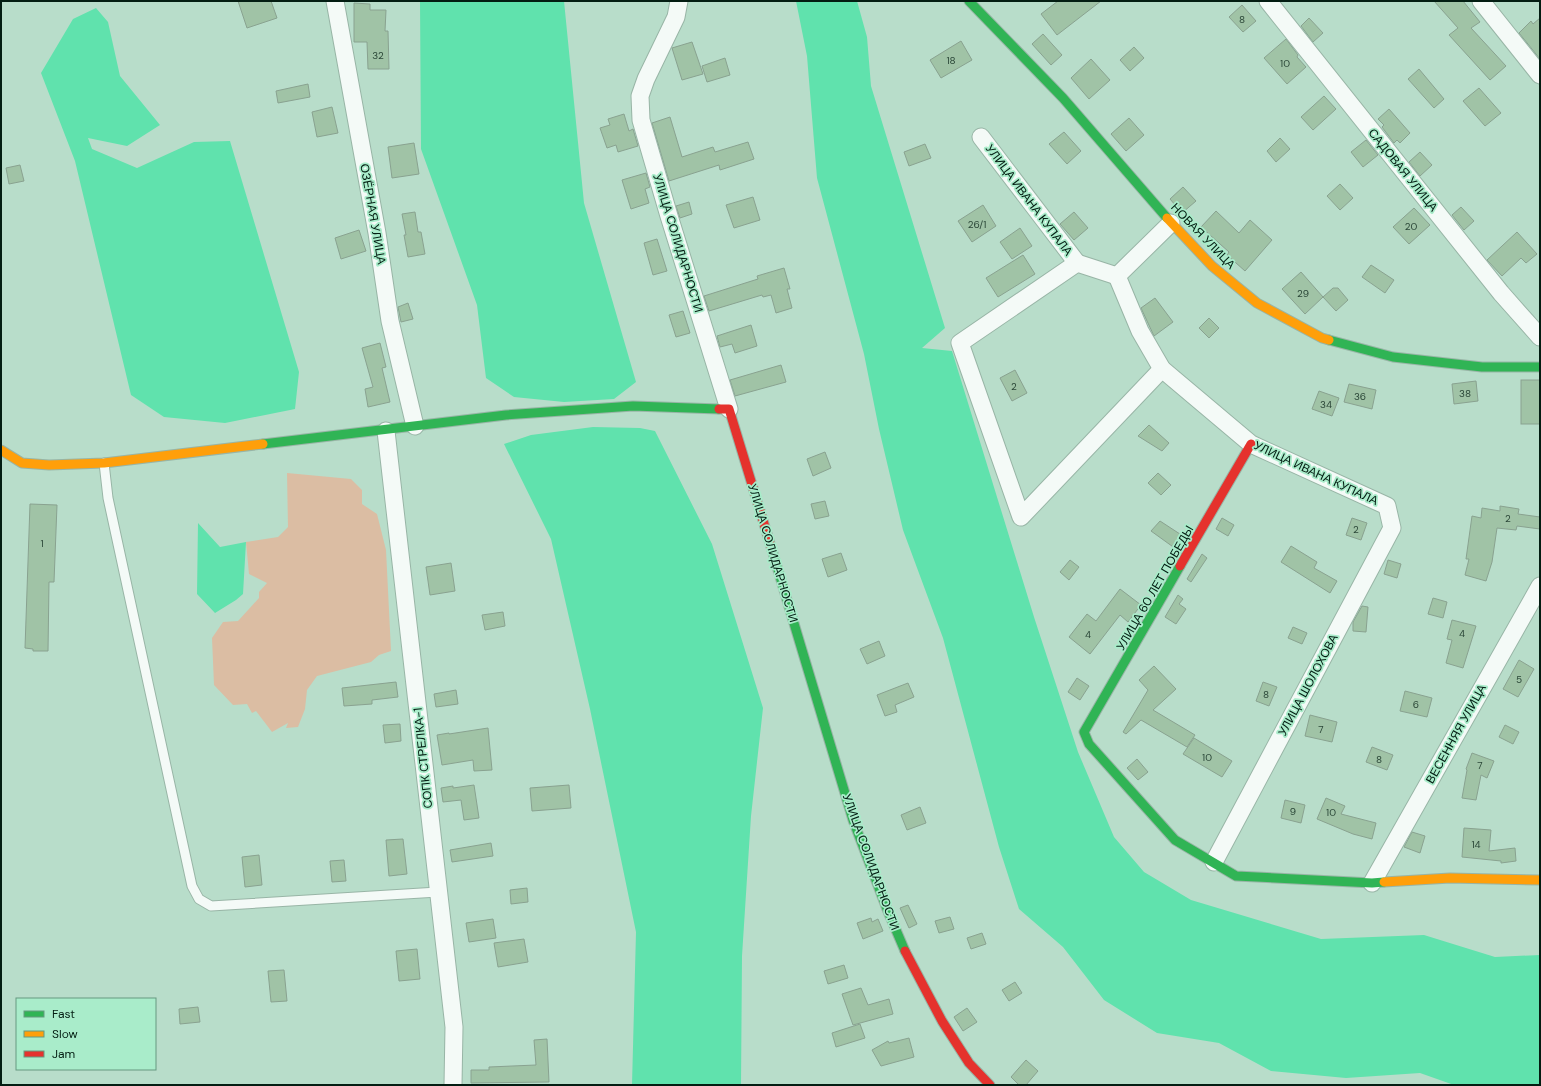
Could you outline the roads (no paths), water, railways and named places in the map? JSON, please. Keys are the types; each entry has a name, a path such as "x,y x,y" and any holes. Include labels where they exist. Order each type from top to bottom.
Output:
{"street":[{"name":"ОЗЁРНАЯ УЛИЦА","path":"334,1 377,233 390,321 415,426"},
{"name":"УЛИЦА СОЛИДАРНОСТИ","path":"679,1 676,17 646,79 640,96 641,120 669,216 804,653 853,820 887,909 907,956 942,1021 969,1063 990,1085"},
{"name":"НОВАЯ УЛИЦА","path":"969,1 1063,98 1172,223 1212,266 1256,303 1322,338 1393,357 1482,367 1540,367"},
{"name":"САДОВАЯ УЛИЦА","path":"1268,1 1501,293 1540,337"},
{"path":"1481,1 1540,75"},
{"name":"УЛИЦА ИВАНА КУПАЛА","path":"981,137 1077,263"},
{"path":"1162,369 1020,517 960,343 1077,263 1117,276 1172,223"},
{"name":"УЛИЦА ИВАНА КУПАЛА","path":"1117,276 1140,331 1162,369 1252,444 1387,506"},
{"path":"1,450 22,462 49,465 104,463 506,416 633,406 729,409"},
{"name":"СОПК СТРЕЛКА-1","path":"386,431 454,1027 453,1085"},
{"name":"УЛИЦА 60 ЛЕТ ПОБЕДЫ","path":"1214,862 1175,840 1089,744 1084,732 1252,444"},
{"name":"УЛИЦА ШОЛОХОВА","path":"1214,862 1392,528 1387,506"},
{"name":"ВЕСЕННЯЯ УЛИЦА","path":"1372,883 1540,586"},
{"path":"1214,862 1236,876 1372,883 1450,878 1540,880"}],"lane":[{"path":"104,463 109,506 192,886 199,899 211,906 438,892"}]}
